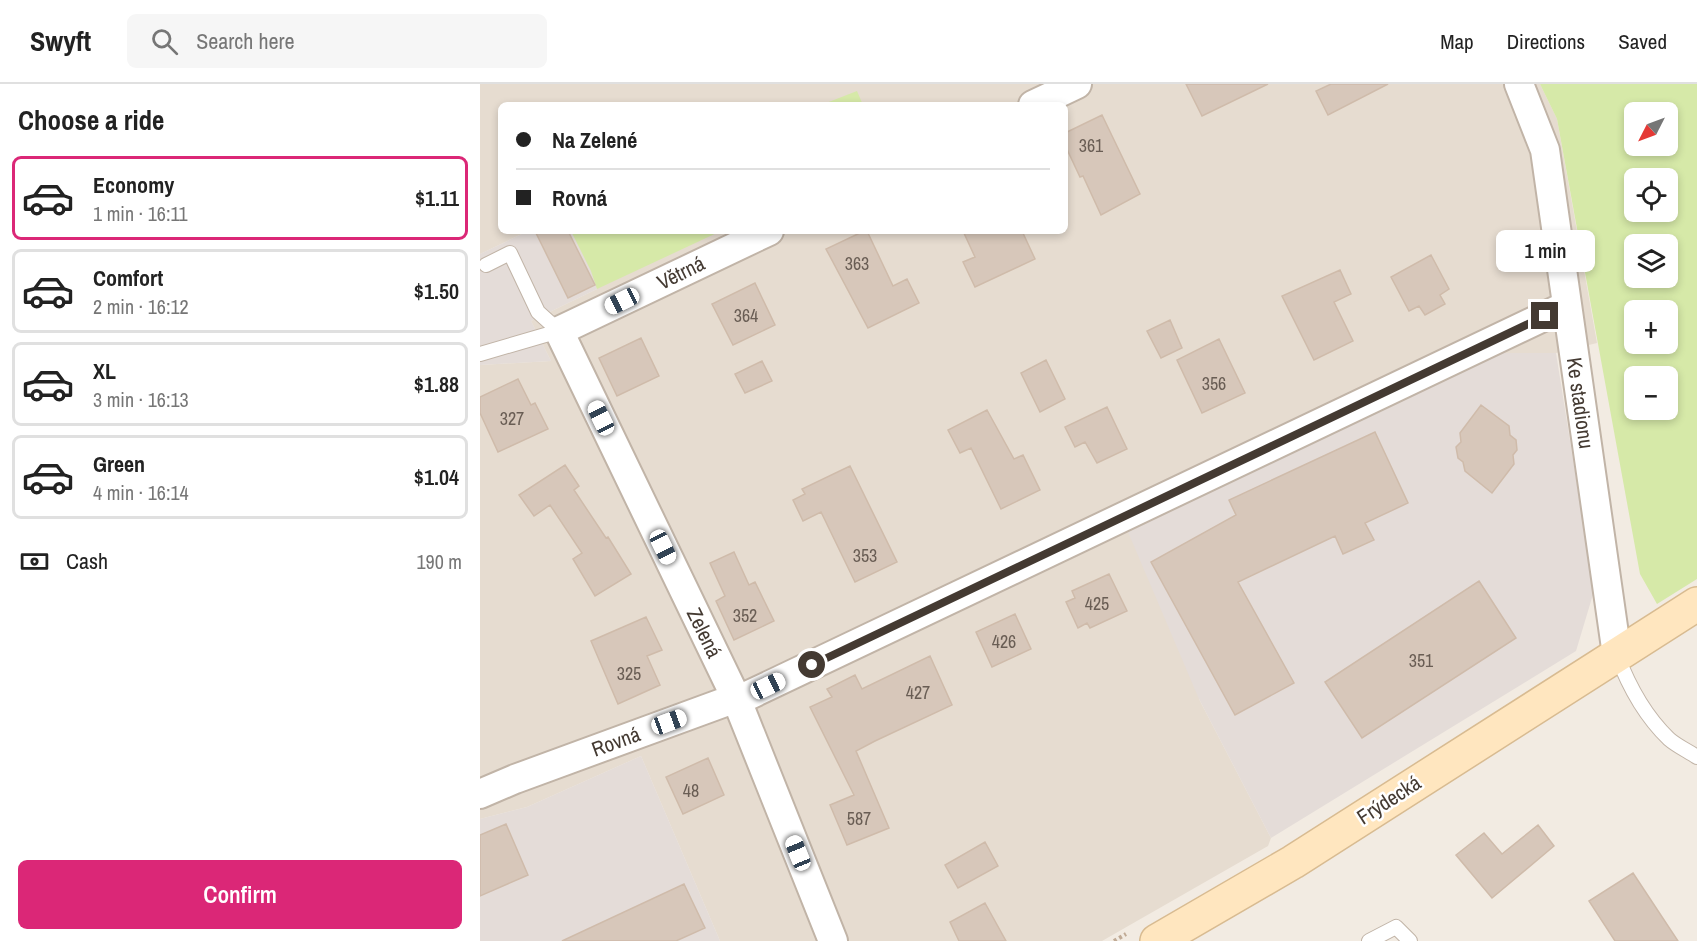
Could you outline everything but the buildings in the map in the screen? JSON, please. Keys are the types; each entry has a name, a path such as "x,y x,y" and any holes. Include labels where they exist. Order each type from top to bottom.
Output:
{"main road":[{"name":"Frýdecká","path":"1157,941 1293,862 1697,604"}],"street":[{"path":"1039,102 1077,84"},
{"name":"Ke stadionu","path":"1519,84 1545,150 1617,655"},
{"name":"Větrná","path":"560,331 764,234"},
{"name":"Rovná","path":"480,794 514,779 736,698 747,696 1566,306"},
{"name":"Zelená","path":"560,331 736,698 833,941"}],"lane":[{"path":"486,265 510,253 538,312 560,331"},
{"path":"480,354 560,331"},
{"path":"1617,655 1627,683 1651,720 1671,740 1697,757"},
{"path":"1369,941 1396,927 1410,941"}],"shaded area":[{"path":"480,84 1540,84 1557,119 1597,343 1556,353 1501,353 1199,699 1271,838 1268,846 1102,941 720,941 641,756 527,807 480,819 480,365 551,361 531,321 597,289 572,234 1068,234 1068,102 498,102 498,234 522,234 480,254"},
{"path":"522,234 572,234 591,271 597,289 531,321 551,361 480,365 480,254"},
{"path":"1501,353 1556,353 1594,591 1576,651 1271,838 1199,699 1128,532"},
{"path":"641,756 720,941 480,941 480,819 527,807"}],"green space":[{"path":"1540,84 1697,84 1697,579 1657,604 1640,574 1557,119"},
{"path":"857,91 862,102 829,102"},
{"path":"572,234 715,234 597,289 591,271"}],"route":[{"path":"812,665 1545,316"}]}
